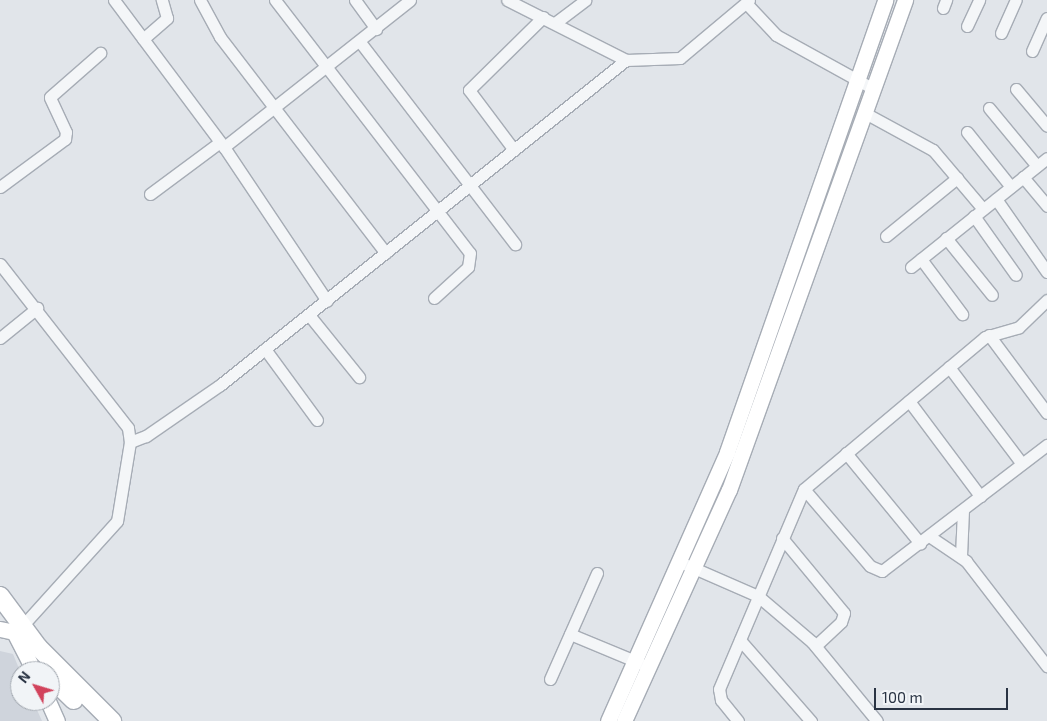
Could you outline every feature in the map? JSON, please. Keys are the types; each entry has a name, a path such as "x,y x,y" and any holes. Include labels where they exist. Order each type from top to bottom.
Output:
{"main road":[{"path":"0,596 12,629 112,721"},
{"path":"0,612 37,661"},
{"path":"60,687 96,721"}],"street":[{"path":"114,0 222,144 328,301"},
{"path":"143,39 167,18 162,0"},
{"path":"200,0 216,31 386,254"},
{"path":"274,0 324,70 436,214 472,257 468,267 434,298"},
{"path":"355,0 376,29"},
{"path":"150,194 275,108 360,42 410,0"},
{"path":"507,0 626,60 675,60 705,41 747,1 776,35 856,81 874,89"},
{"path":"555,23 585,0"},
{"path":"624,721 643,664 687,565 886,0"},
{"path":"687,565 729,490 906,0"},
{"path":"967,26 979,0"},
{"path":"1001,33 1016,0"},
{"path":"514,150 469,90 543,17"},
{"path":"1032,51 1047,18"},
{"path":"360,42 472,184 515,244"},
{"path":"0,187 65,139 50,97 100,53"},
{"path":"130,442 146,436 220,385 328,301 626,60"},
{"path":"1016,89 1047,126"},
{"path":"989,108 1037,166"},
{"path":"865,113 928,147 957,178 1016,275"},
{"path":"967,132 1011,187"},
{"path":"911,267 1047,158"},
{"path":"1023,177 1047,206"},
{"path":"886,236 957,178"},
{"path":"996,199 1047,272"},
{"path":"946,238 992,295"},
{"path":"921,259 962,314"},
{"path":"0,264 37,308 128,428 130,442 117,521 12,629 29,661"},
{"path":"738,721 719,695 758,596 804,489 949,367 989,336 1019,328 1047,300"},
{"path":"0,338 37,308"},
{"path":"309,315 359,377"},
{"path":"989,336 1047,413"},
{"path":"265,350 317,420"},
{"path":"949,367 1022,464"},
{"path":"750,386 765,390"},
{"path":"909,401 980,496"},
{"path":"804,489 876,570 886,569 1047,445"},
{"path":"846,453 924,540 960,556 1047,665"},
{"path":"960,556 963,510"},
{"path":"782,538 844,613 841,622 815,646"},
{"path":"687,565 758,596 815,646 874,720"},
{"path":"550,679 598,573"},
{"path":"570,634 643,664"},
{"path":"740,640 811,721"},
{"path":"608,721 643,664"}],"shaded area":[{"path":"0,651 13,654 16,661 10,661 10,711 38,711 42,721 0,721"}]}
